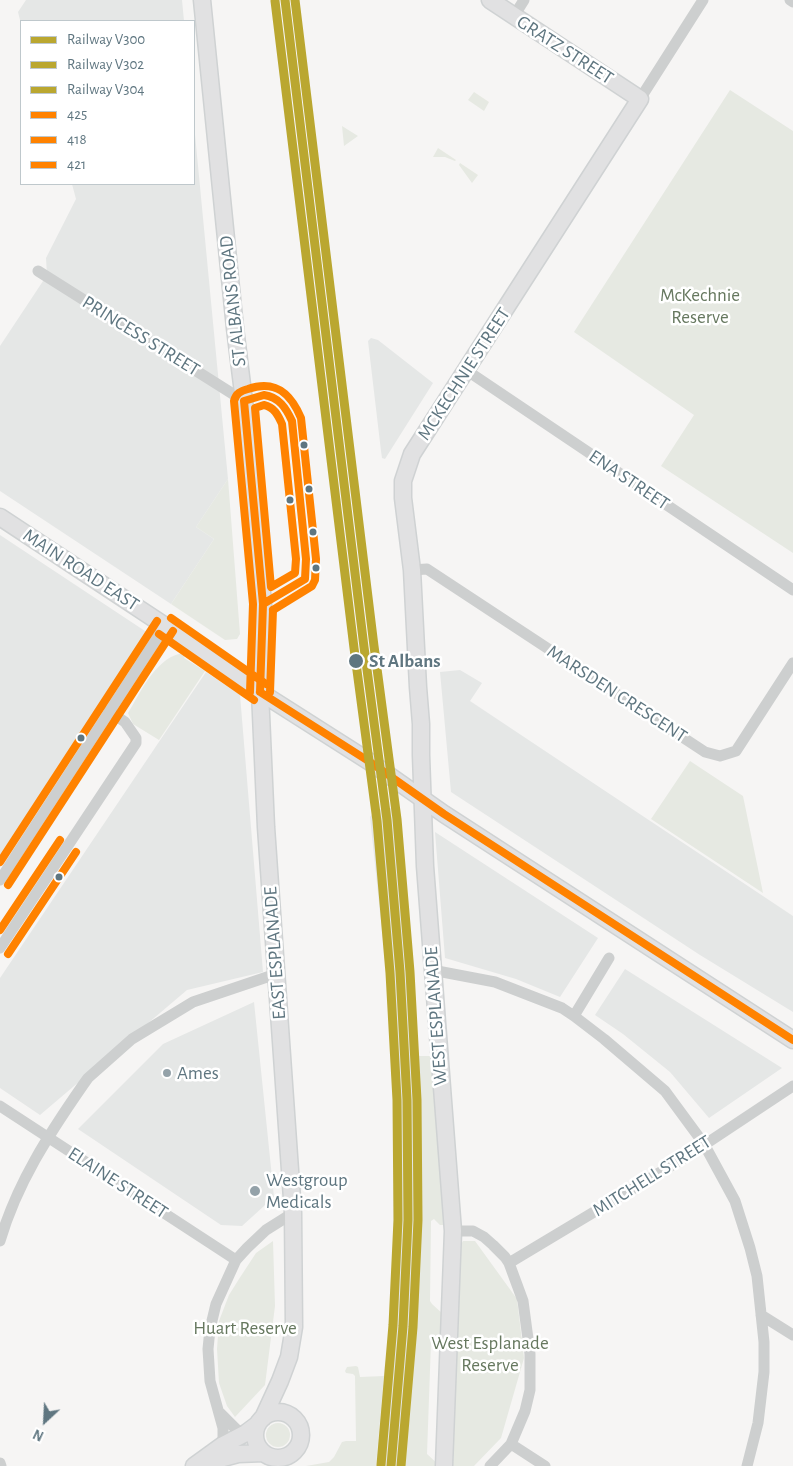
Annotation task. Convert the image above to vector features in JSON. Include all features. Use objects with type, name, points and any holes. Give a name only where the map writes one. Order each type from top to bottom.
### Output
[{"type":"street","name":"ST ALBANS ROAD","points":[[202,0],[263,604],[260,692]]},
{"type":"street","name":"GRATZ STREET","points":[[490,0],[640,99]]},
{"type":"street","points":[[514,16],[524,0]]},
{"type":"street","name":"MCKECHNIE STREET","points":[[423,800],[421,724],[412,570],[403,498],[403,481],[412,454],[703,0]]},
{"type":"street","name":"PRINCESS STREET","points":[[38,271],[244,401]]},
{"type":"street","name":"ENA STREET","points":[[466,370],[793,590]]},
{"type":"street","name":"MAIN ROAD EAST","points":[[0,518],[165,626],[260,692],[370,762],[423,800],[793,1040]]},
{"type":"street","name":"MARSDEN CRESCENT","points":[[412,570],[427,569],[705,752],[720,756],[736,751],[793,663]]},
{"type":"street","points":[[0,880],[165,626]]},
{"type":"street","name":"EAST ESPLANADE","points":[[260,692],[266,827],[293,1214],[294,1327],[289,1358],[260,1421]]},
{"type":"street","points":[[0,948],[136,743],[136,738],[125,722],[109,711]]},
{"type":"street","name":"WEST ESPLANADE","points":[[423,800],[432,970],[453,1231],[444,1466]]},
{"type":"street","points":[[574,1016],[610,958]]},
{"type":"street","points":[[432,970],[495,982],[562,1008],[611,1044],[665,1091],[704,1144],[729,1188],[742,1220],[757,1276],[764,1342],[764,1372],[755,1437],[747,1466]]},
{"type":"street","points":[[0,1240],[8,1214],[47,1137],[83,1085],[132,1039],[193,1002],[276,974]]},
{"type":"street","name":"MITCHELL STREET","points":[[509,1264],[704,1144],[793,1086]]},
{"type":"street","name":"ELAINE STREET","points":[[0,1106],[236,1260]]},
{"type":"street","points":[[223,1445],[223,1428],[210,1381],[208,1349],[210,1329],[216,1304],[236,1260],[266,1230],[293,1214]]},
{"type":"street","points":[[453,1231],[473,1231],[484,1237],[505,1257],[524,1300],[530,1354],[530,1390],[525,1411],[511,1444],[490,1466]]},
{"type":"street","points":[[761,1315],[793,1335]]},
{"type":"street","points":[[280,1381],[286,1402],[294,1419]]},
{"type":"street","points":[[219,1412],[242,1435]]},
{"type":"street","points":[[195,1466],[223,1445],[242,1435],[268,1414],[275,1412],[289,1415],[298,1424],[301,1437],[292,1466]]},
{"type":"street","points":[[260,1421],[255,1436],[260,1448],[269,1458]]},
{"type":"street","points":[[511,1444],[545,1466]]},
{"type":"street","points":[[195,1466],[238,1454],[269,1458],[285,1457],[297,1448]]},
{"type":"shaded area","points":[[26,0],[182,0],[184,20],[20,20],[18,12]]},
{"type":"shaded area","points":[[195,134],[228,479],[196,527],[214,539],[171,604],[0,491],[0,346],[47,275],[46,258],[76,199],[72,185],[195,185]]},
{"type":"shaded area","points":[[371,338],[378,340],[433,383],[385,459],[382,458],[368,341]]},
{"type":"shaded area","points":[[0,535],[148,633],[0,857]]},
{"type":"shaded area","points":[[460,670],[482,683],[470,701],[793,916],[793,1012],[700,955],[451,792],[440,672]]},
{"type":"shaded area","points":[[206,672],[240,695],[263,972],[187,990],[40,1115],[0,1088],[0,978]]},
{"type":"shaded area","points":[[391,808],[396,812],[398,823],[410,940],[421,1121],[420,1200],[415,1329],[401,1466],[376,1466],[385,1363],[388,1351],[393,1263],[394,1158],[387,979],[370,817],[375,810]]},
{"type":"shaded area","points":[[435,832],[598,938],[560,997],[516,979],[445,958]]},
{"type":"shaded area","points":[[625,969],[782,1068],[709,1118],[670,1072],[623,1034],[595,1015]]},
{"type":"shaded area","points":[[254,1002],[274,1197],[242,1226],[221,1225],[78,1129],[163,1044]]},
{"type":"green space","name":"McKechnie Reserve","points":[[730,90],[793,131],[793,553],[661,466],[694,415],[574,332]]},
{"type":"green space","points":[[474,92],[489,102],[484,111],[468,100]]},
{"type":"green space","points":[[342,126],[358,136],[344,146]]},
{"type":"green space","points":[[438,148],[456,160],[445,157],[433,157]]},
{"type":"green space","points":[[460,163],[478,175],[472,183],[459,165]]},
{"type":"green space","points":[[228,479],[240,634],[237,639],[225,640],[171,604],[214,539],[196,527]]},
{"type":"green space","points":[[186,653],[184,658],[205,671],[159,740],[133,724],[128,713],[144,685],[158,667],[176,655]]},
{"type":"green space","points":[[690,761],[743,796],[763,893],[651,819]]},
{"type":"green space","points":[[418,1056],[434,1056],[444,1197],[443,1225],[440,1225],[434,1219],[431,1221],[430,1301],[444,1315],[443,1348],[435,1340],[431,1342],[427,1454],[440,1466],[401,1466],[412,1364],[418,1261],[420,1107]]},
{"type":"green space","name":"Huart Reserve","points":[[273,1241],[275,1306],[265,1385],[235,1417],[227,1406],[219,1383],[217,1349],[219,1321],[229,1295],[256,1253]]},
{"type":"green space","name":"West Esplanade Reserve","points":[[463,1241],[475,1241],[517,1299],[524,1358],[501,1438],[474,1466],[453,1466],[458,1248]]},
{"type":"green space","points":[[347,1367],[358,1367],[360,1377],[384,1376],[376,1466],[306,1466],[329,1462],[342,1442],[356,1441],[355,1376],[345,1371]]},
{"type":"green space","points":[[278,1423],[287,1426],[290,1435],[287,1444],[278,1447],[269,1444],[266,1435],[269,1426]]},
{"type":"rail line","name":"V300","points":[[285,0],[387,820],[400,972],[407,1100],[408,1220],[403,1326],[391,1466]]},
{"type":"rail line","name":"V304","points":[[295,0],[397,819],[410,972],[417,1100],[418,1220],[413,1327],[401,1466]]},
{"type":"rail line","name":"V302","points":[[275,1],[377,821],[390,973],[397,1100],[398,1220],[393,1325],[381,1465]]},
{"type":"transit line","name":"421","points":[[250,692],[253,604],[234,401],[237,394],[258,386],[274,387],[281,391],[292,402],[301,418],[316,559],[315,580],[312,586],[273,610]]},
{"type":"transit line","name":"425","points":[[264,395],[278,401],[292,421],[306,559],[305,579],[263,604],[244,401],[264,395]]},
{"type":"transit line","name":"418","points":[[264,405],[273,410],[282,424],[296,559],[295,573],[271,587],[255,408],[264,405]]},
{"type":"transit line","name":"425","points":[[260,692],[263,604]]},
{"type":"transit line","name":"418","points":[[270,692],[273,610]]},
{"type":"transit line","name":"421","points":[[171,618],[266,684]]},
{"type":"transit line","name":"421","points":[[0,862],[157,621]]},
{"type":"transit line","name":"418","points":[[8,885],[173,631]]},
{"type":"transit line","name":"418","points":[[159,634],[254,700]]},
{"type":"transit line","name":"425","points":[[260,692],[370,762],[444,814],[793,1040]]},
{"type":"transit line","name":"421","points":[[0,930],[60,840]]},
{"type":"transit line","name":"418","points":[[8,954],[76,852]]},
{"type":"place","name":"St Albans","points":[[356,661]]},
{"type":"place","name":"Ames","points":[[167,1073]]},
{"type":"place","name":"Westgroup Medicals","points":[[255,1191]]}]
